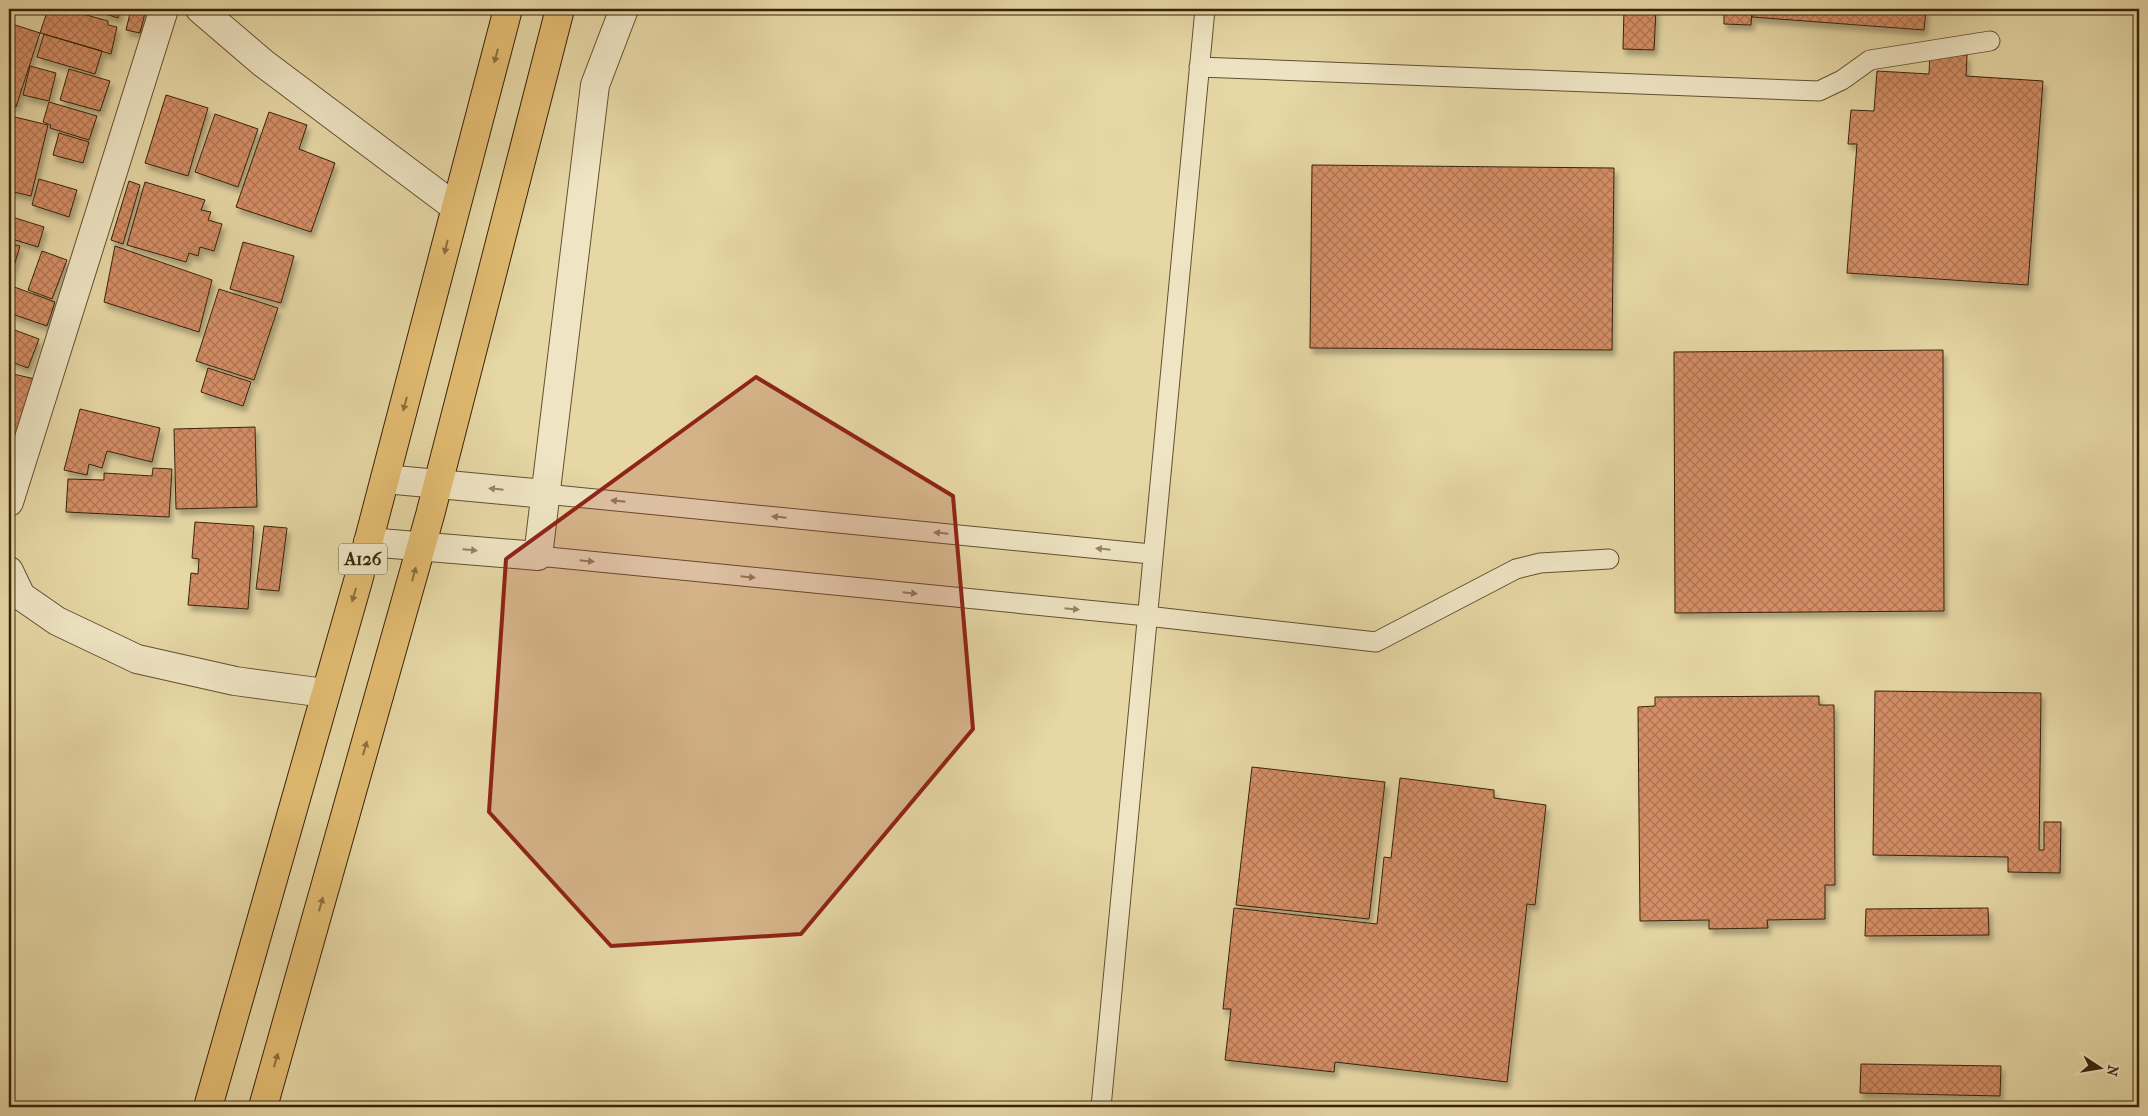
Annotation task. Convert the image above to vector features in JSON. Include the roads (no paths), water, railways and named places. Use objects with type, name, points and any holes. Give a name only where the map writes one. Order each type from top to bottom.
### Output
[{"type":"highway","name":"A126","points":[[208,1107],[386,479],[455,207],[508,9]]},
{"type":"highway","name":"A126","points":[[263,1107],[438,484],[560,9]]},
{"type":"street","points":[[9,502],[164,9]]},
{"type":"street","points":[[200,9],[263,63],[455,207]]},
{"type":"street","points":[[368,542],[538,556],[595,84],[624,9]]},
{"type":"street","points":[[386,479],[545,494]]},
{"type":"street","points":[[9,571],[21,596],[57,621],[137,659],[235,681],[325,692]]},
{"type":"lane","points":[[1101,1107],[1147,616],[1151,554],[1205,9]]},
{"type":"lane","points":[[1199,67],[1819,91],[1842,80],[1870,60],[1990,40]]},
{"type":"lane","points":[[545,494],[1151,554]]},
{"type":"lane","points":[[538,556],[1147,616],[1376,642],[1516,569],[1540,563],[1609,559]]}]
